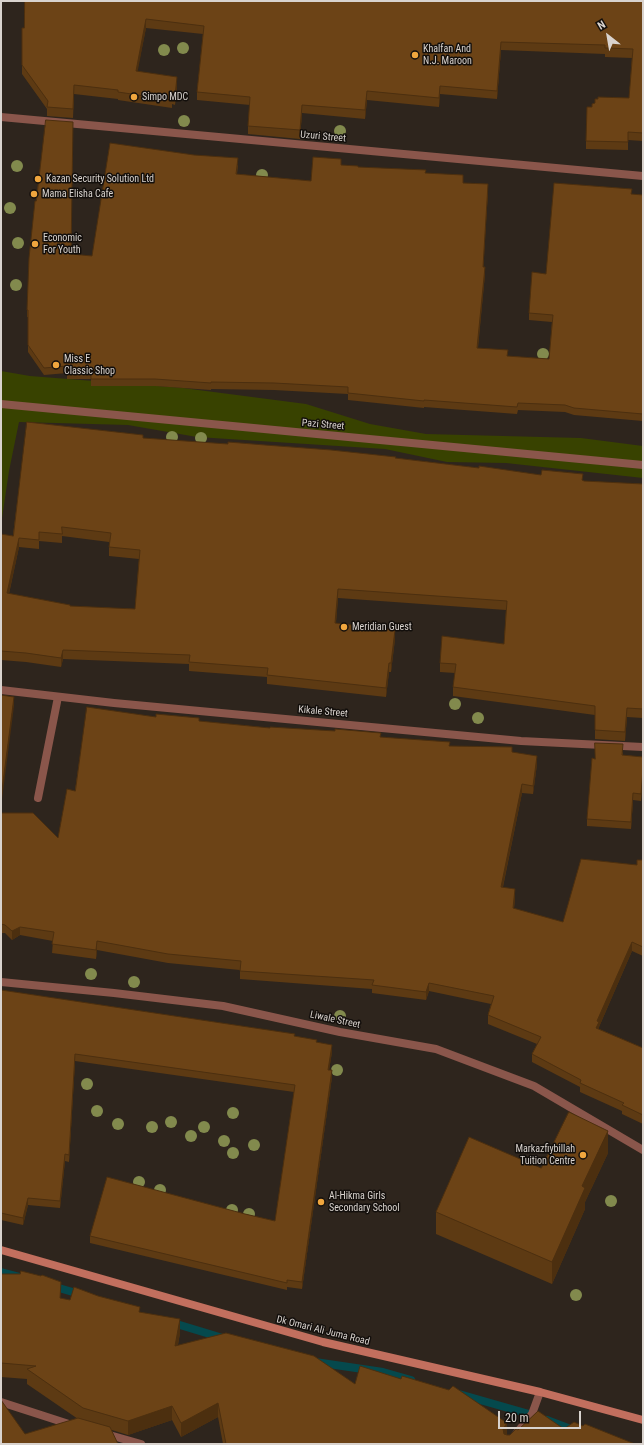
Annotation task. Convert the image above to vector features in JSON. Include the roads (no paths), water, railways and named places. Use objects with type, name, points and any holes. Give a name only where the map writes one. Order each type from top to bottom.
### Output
[{"type":"street","name":"Uzuri Street","points":[[1,117],[643,176]]},
{"type":"street","name":"Pazi Street","points":[[1,404],[643,466]]},
{"type":"street","name":"Kikale Street","points":[[1,690],[58,697],[521,741],[643,747]]},
{"type":"street","points":[[38,798],[58,697]]},
{"type":"street","name":"Liwale Street","points":[[1,982],[114,992],[223,1006],[340,1032],[436,1049],[534,1086],[643,1150]]},
{"type":"street","name":"Dk Omari Ali Juma Road","points":[[1,1250],[322,1342],[540,1392],[643,1420]]},
{"type":"street","points":[[508,1444],[532,1414],[540,1392]]},
{"type":"street","points":[[1,1402],[90,1430],[142,1444]]},
{"type":"waterway","points":[[1,1272],[20,1277]]},
{"type":"waterway","points":[[52,1286],[83,1295]]},
{"type":"waterway","points":[[170,1322],[226,1339]]},
{"type":"waterway","points":[[315,1362],[383,1372],[411,1380]]},
{"type":"waterway","points":[[459,1394],[536,1416]]},
{"type":"waterway","points":[[547,1420],[576,1431]]},
{"type":"place","name":"Khalfan And N.J. Maroon","points":[[415,55]]},
{"type":"place","name":"Simpo MDC","points":[[134,97]]},
{"type":"place","name":"Kazan Security Solution Ltd","points":[[38,179]]},
{"type":"place","name":"Mama Elisha Cafe","points":[[34,194]]},
{"type":"place","name":"Economic For Youth","points":[[35,244]]},
{"type":"place","name":"Miss E Classic Shop","points":[[56,365]]},
{"type":"place","name":"Meridian Guest","points":[[344,627]]},
{"type":"place","name":"Markazfiybillah Tuition Centre","points":[[583,1155]]},
{"type":"place","name":"Al-Hikma Girls Secondary School","points":[[321,1202]]}]
